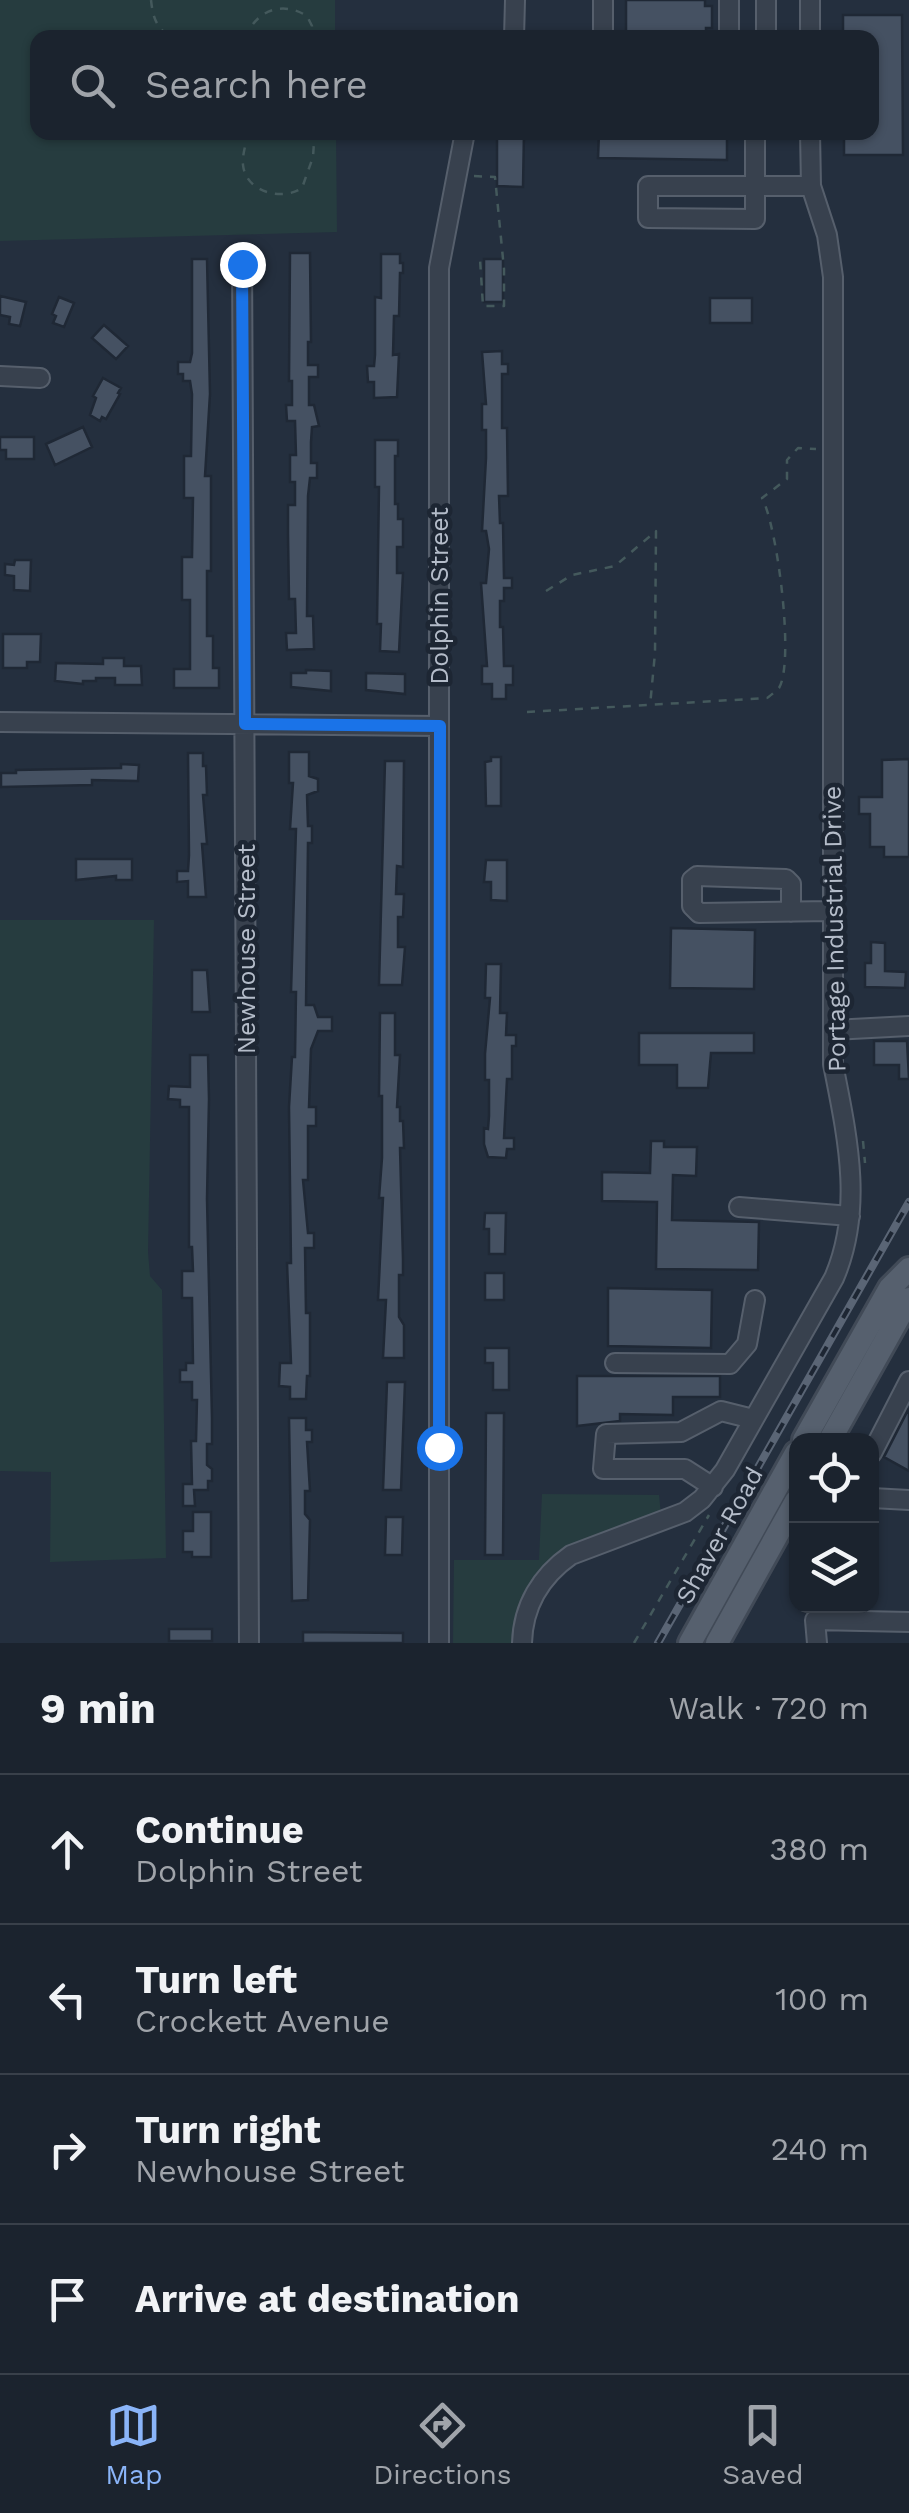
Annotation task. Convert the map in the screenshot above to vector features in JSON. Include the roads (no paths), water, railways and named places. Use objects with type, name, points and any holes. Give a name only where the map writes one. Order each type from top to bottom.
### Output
[{"type":"main road","points":[[808,1433],[890,1288],[909,1269]]},
{"type":"main road","points":[[834,1433],[909,1299]]},
{"type":"main road","name":"Shaver Road","points":[[690,1643],[789,1466]]},
{"type":"main road","name":"Shaver Road","points":[[716,1643],[789,1514]]},
{"type":"street","points":[[514,30],[515,0]]},
{"type":"street","points":[[603,0],[603,30]]},
{"type":"street","points":[[729,0],[729,30]]},
{"type":"street","points":[[766,0],[766,30]]},
{"type":"street","points":[[810,0],[810,30]]},
{"type":"street","name":"Dolphin Street","points":[[439,1643],[440,268],[463,140]]},
{"type":"street","points":[[755,140],[754,185],[755,219],[648,218],[648,186],[754,185],[810,186]]},
{"type":"street","name":"Portage Industrial Drive","points":[[522,1643],[526,1611],[557,1565],[571,1555],[685,1512],[712,1486],[846,1251],[850,1216],[848,1139],[832,1064],[833,276],[827,235],[810,186],[810,140]]},
{"type":"street","name":"Newhouse Street","points":[[242,255],[250,1643]]},
{"type":"street","points":[[0,376],[40,378]]},
{"type":"street","points":[[0,722],[440,726]]},
{"type":"street","points":[[792,912],[790,884],[786,879],[697,876],[692,880],[692,906],[699,913],[792,912],[831,911]]},
{"type":"street","points":[[832,1030],[909,1026]]},
{"type":"street","points":[[739,1207],[850,1216]]},
{"type":"street","points":[[615,1363],[730,1364],[747,1344],[755,1300]]},
{"type":"street","points":[[879,1441],[908,1386]]},
{"type":"street","points":[[712,1486],[685,1469],[603,1469],[606,1434],[682,1432],[721,1411],[753,1419]]},
{"type":"street","points":[[879,1498],[909,1500]]},
{"type":"street","points":[[817,1643],[814,1620],[909,1622]]},
{"type":"railway","points":[[658,1643],[909,1202]]}]
